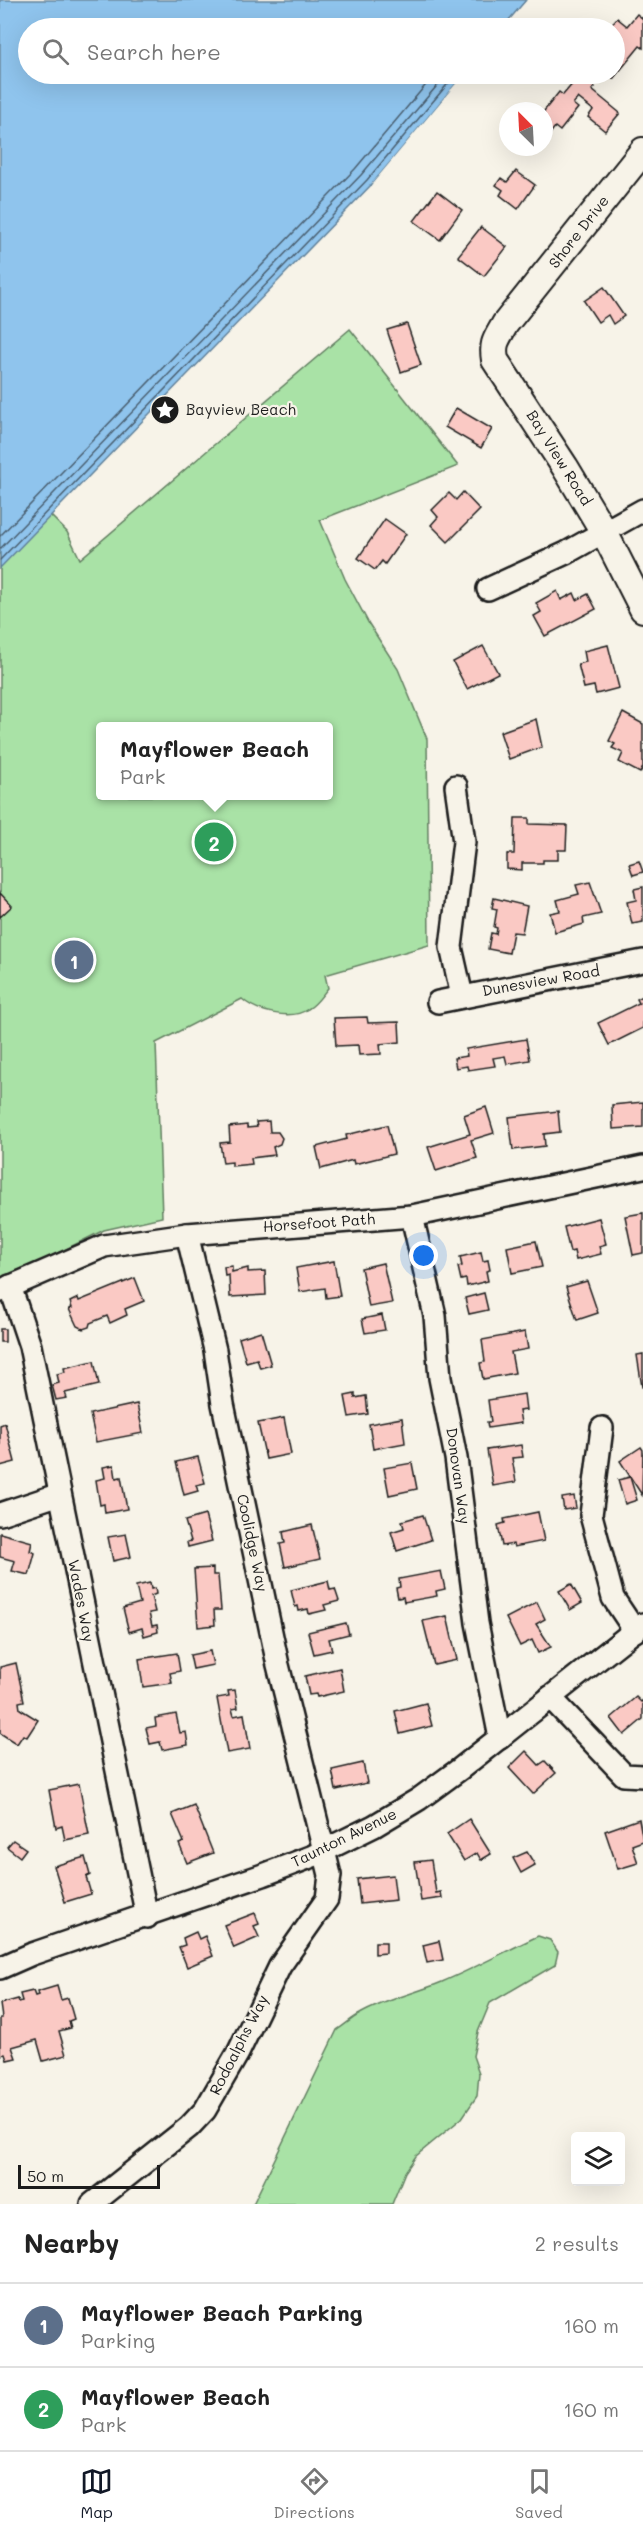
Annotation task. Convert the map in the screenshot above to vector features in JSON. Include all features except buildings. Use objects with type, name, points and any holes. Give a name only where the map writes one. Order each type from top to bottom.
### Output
[{"type":"street","name":"Shore Drive","points":[[516,313],[643,151]]},
{"type":"street","name":"Bay View Road","points":[[516,313],[494,343],[495,360],[560,459],[604,532],[643,609]]},
{"type":"street","points":[[488,589],[604,532],[643,510]]},
{"type":"street","points":[[456,786],[464,842],[451,946],[462,996]]},
{"type":"street","name":"Dunesview Road","points":[[438,1002],[643,961]]},
{"type":"street","name":"Horsefoot Path","points":[[5,1289],[104,1246],[187,1234],[412,1216],[643,1167]]},
{"type":"street","name":"Donovan Way","points":[[412,1216],[435,1317],[440,1378],[456,1458],[477,1623],[500,1738]]},
{"type":"street","name":"Coolidge Way","points":[[187,1234],[215,1350],[223,1404],[278,1665],[324,1851]]},
{"type":"street","name":"Wades Way","points":[[5,1289],[30,1346],[147,1917]]},
{"type":"street","points":[[602,1428],[591,1515],[612,1598],[639,1628]]},
{"type":"street","points":[[0,1514],[60,1494]]},
{"type":"street","name":"Taunton Avenue","points":[[0,1968],[32,1954],[147,1917],[263,1875],[324,1851],[374,1826],[419,1799],[639,1628]]},
{"type":"street","points":[[550,1697],[624,1776],[643,1776]]},
{"type":"street","name":"Rodoalphs Way","points":[[92,2204],[189,2127],[211,2100],[238,2053],[280,1966],[327,1899],[330,1875],[324,1851]]},
{"type":"green space","points":[[350,329],[458,466],[320,520],[345,579],[369,624],[398,669],[427,739],[429,945],[325,975],[328,988],[314,1005],[301,1013],[284,1015],[265,1011],[242,999],[156,1043],[162,1217],[104,1230],[0,1282],[0,479],[7,472],[67,532],[80,559]]},
{"type":"green space","points":[[538,1936],[550,1940],[558,1952],[555,1965],[490,2003],[478,2032],[473,2056],[479,2073],[477,2096],[462,2118],[416,2156],[405,2172],[392,2204],[253,2204],[337,2030],[369,2009],[442,1982]]},
{"type":"water","points":[[0,0],[526,0],[511,18],[18,18],[18,84],[456,84],[372,184],[0,568]]},
{"type":"pier","points":[[456,84],[459,84],[373,187],[372,184]]},
{"type":"place","name":"Bayview Beach","points":[[165,410]]},
{"type":"place","name":"Mayflower Beach","points":[[214,842]]},
{"type":"place","name":"Mayflower Beach Parking","points":[[74,960]]}]
